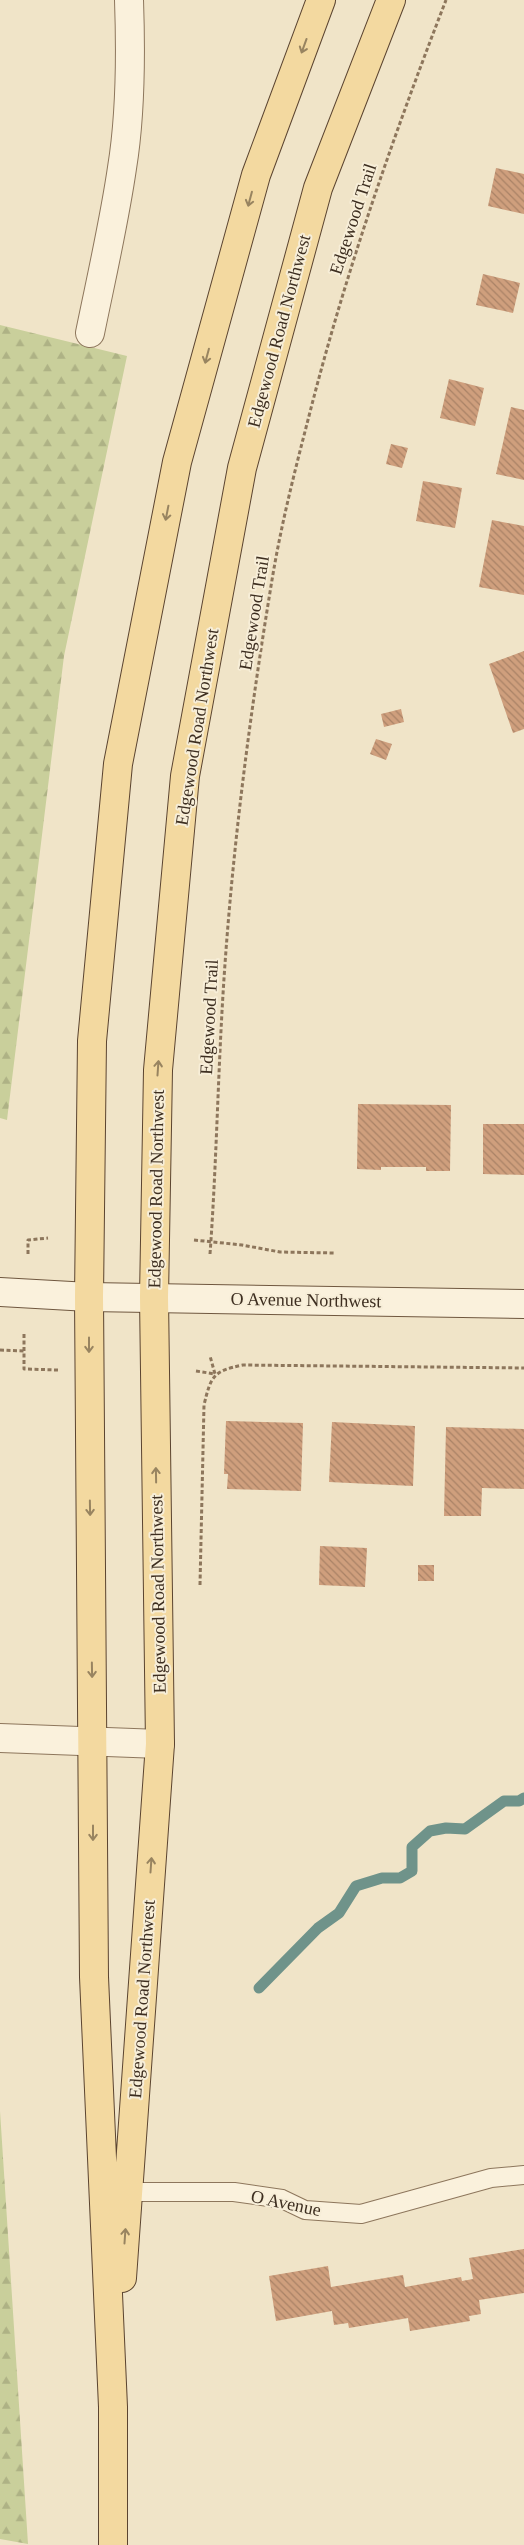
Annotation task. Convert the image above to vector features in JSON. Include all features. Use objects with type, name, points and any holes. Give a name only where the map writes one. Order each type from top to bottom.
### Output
[{"type":"main road","name":"Edgewood Road Northwest","points":[[116,2192],[94,1977],[88,1297],[92,1041],[118,764],[177,462],[256,175],[321,0]]},
{"type":"main road","name":"Edgewood Road Northwest","points":[[113,2545],[116,2192],[160,1744],[154,1297],[158,1070],[187,767],[242,468],[318,188],[391,0]]},
{"type":"street","points":[[90,334],[125,144],[130,57],[129,0]]},
{"type":"street","name":"O Avenue Northwest","points":[[0,1292],[88,1297],[524,1304]]},
{"type":"street","points":[[0,1738],[160,1744]]},
{"type":"lane","name":"O Avenue","points":[[116,2192],[234,2192],[282,2199],[305,2210],[360,2214],[491,2178],[524,2174]]},
{"type":"path","name":"Edgewood Trail","points":[[210,1254],[225,962],[245,767],[272,578],[295,470],[327,345],[364,224],[446,0]]},
{"type":"path","points":[[28,1254],[28,1240],[48,1238]]},
{"type":"path","points":[[194,1240],[242,1245],[280,1252],[334,1253]]},
{"type":"path","points":[[24,1334],[24,1369],[62,1371]]},
{"type":"path","points":[[0,1350],[24,1352]]},
{"type":"path","points":[[200,1585],[204,1405],[208,1387],[214,1374],[210,1356]]},
{"type":"path","points":[[196,1371],[214,1374],[225,1369],[243,1365],[524,1368]]},
{"type":"green space","points":[[0,325],[127,356],[64,656],[7,1120],[0,1118]]},
{"type":"green space","points":[[0,2111],[28,2544],[0,2539]]},
{"type":"building","points":[[496,168],[524,174],[524,214],[488,206]]},
{"type":"building","points":[[483,274],[520,283],[513,313],[476,305]]},
{"type":"building","points":[[449,379],[484,388],[475,426],[440,418]]},
{"type":"building","points":[[511,407],[524,410],[524,480],[496,474]]},
{"type":"building","points":[[391,444],[408,448],[402,468],[386,464]]},
{"type":"building","points":[[423,481],[462,488],[455,528],[416,521]]},
{"type":"building","points":[[492,520],[524,526],[524,595],[479,587]]},
{"type":"building","points":[[524,651],[524,729],[513,733],[489,664]]},
{"type":"building","points":[[401,709],[404,722],[384,727],[381,714]]},
{"type":"building","points":[[376,739],[392,744],[386,760],[370,754]]},
{"type":"building","points":[[358,1104],[451,1105],[450,1171],[426,1171],[426,1167],[381,1167],[381,1170],[357,1169]]},
{"type":"building","points":[[483,1124],[524,1124],[524,1175],[483,1174]]},
{"type":"building","points":[[226,1421],[303,1423],[301,1491],[227,1489],[228,1474],[224,1474]]},
{"type":"building","points":[[332,1422],[415,1426],[413,1486],[329,1482]]},
{"type":"building","points":[[446,1427],[524,1429],[524,1489],[482,1488],[481,1516],[444,1516]]},
{"type":"building","points":[[320,1546],[367,1548],[365,1587],[319,1585]]},
{"type":"building","points":[[418,1565],[434,1565],[434,1581],[418,1581]]},
{"type":"building","points":[[524,2249],[524,2293],[479,2300],[481,2314],[469,2316],[470,2321],[410,2331],[408,2318],[349,2328],[348,2323],[334,2325],[332,2311],[276,2321],[269,2276],[328,2266],[331,2287],[403,2275],[405,2287],[461,2277],[462,2281],[473,2279],[469,2258]]},
{"type":"waterway","points":[[259,1988],[318,1928],[339,1913],[356,1886],[382,1878],[400,1878],[412,1871],[412,1847],[430,1831],[446,1828],[465,1829],[504,1801],[519,1801],[524,1798]]}]
